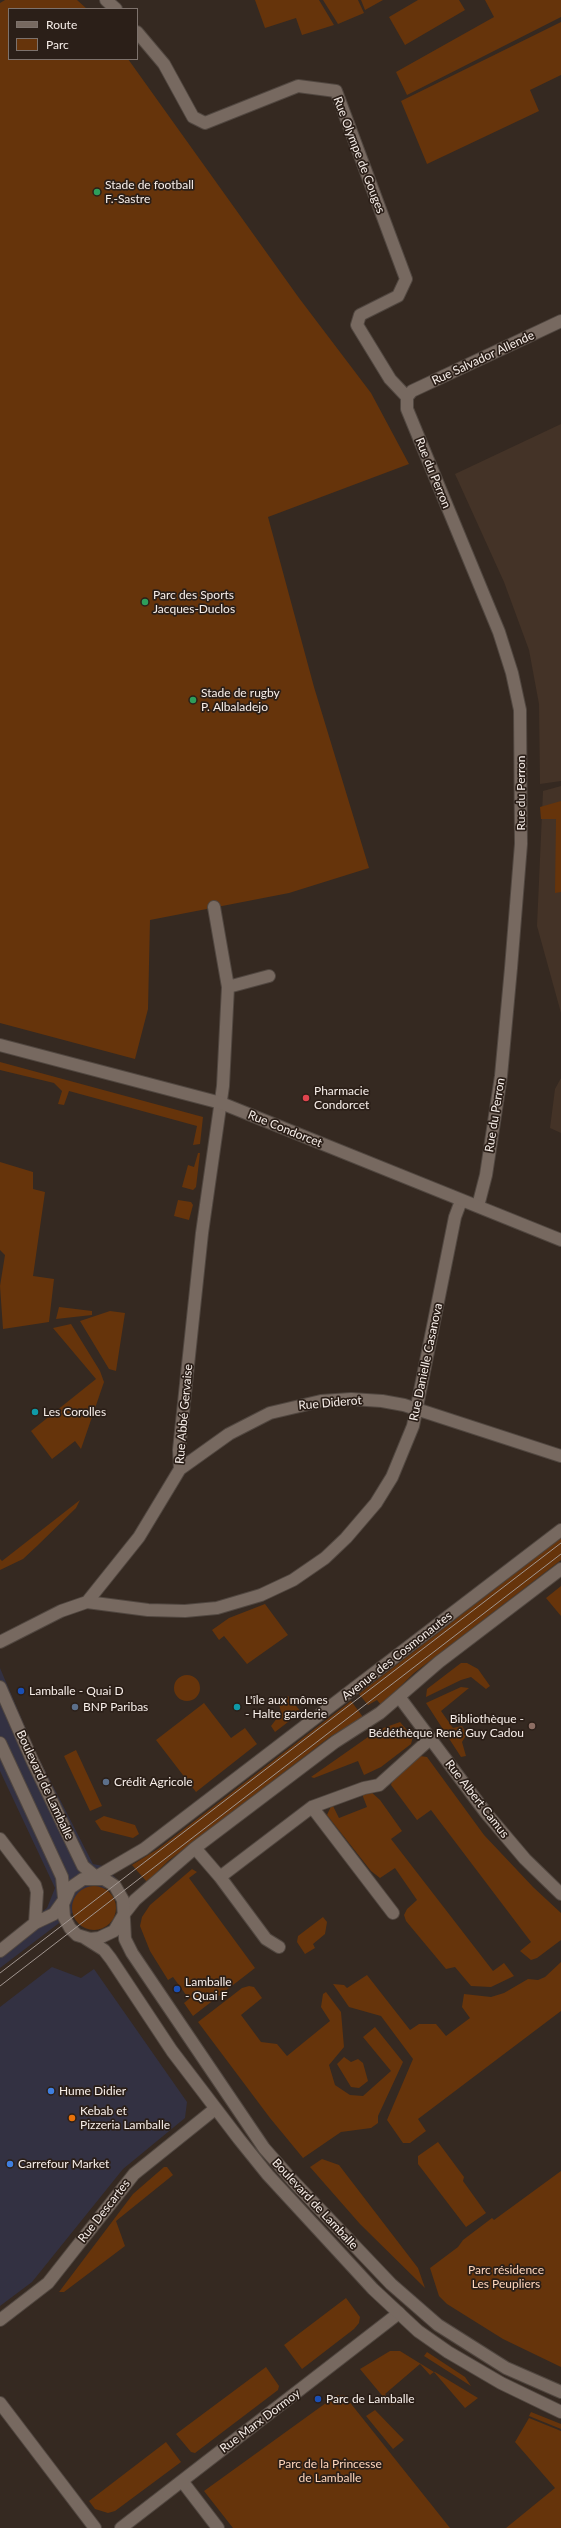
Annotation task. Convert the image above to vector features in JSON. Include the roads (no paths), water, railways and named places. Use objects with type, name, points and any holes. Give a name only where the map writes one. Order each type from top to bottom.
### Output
[{"type":"street","points":[[106,0],[115,8]]},
{"type":"street","name":"Rue Olympe de Gouges","points":[[138,33],[164,64],[193,117],[205,123],[298,86],[336,91],[406,279],[398,296],[360,315],[357,325],[390,379],[407,397]]},
{"type":"street","name":"Rue Salvador Allende","points":[[407,397],[412,391],[561,321]]},
{"type":"street","name":"Rue du Perron","points":[[407,397],[407,410],[499,632],[512,673],[520,710],[521,844],[511,968],[501,1076],[486,1175],[478,1206]]},
{"type":"street","name":"Rue Abbé Gervaise","points":[[87,1602],[139,1537],[180,1469],[179,1450],[202,1233],[220,1103],[228,987],[214,907]]},
{"type":"street","points":[[228,987],[269,976]]},
{"type":"street","name":"Rue Condorcet","points":[[0,1044],[220,1103],[561,1240]]},
{"type":"street","name":"Rue Danielle Casanova","points":[[87,1602],[148,1610],[185,1611],[217,1608],[261,1595],[292,1580],[325,1558],[346,1538],[376,1503],[392,1477],[418,1410],[455,1217],[461,1201]]},
{"type":"street","name":"Rue Diderot","points":[[180,1469],[252,1420],[290,1407],[351,1399],[382,1401],[418,1410],[561,1456]]},
{"type":"street","name":"Avenue des Cosmonautes","points":[[96,1878],[144,1849],[561,1530]]},
{"type":"street","points":[[64,1900],[62,1912],[66,1923],[72,1931],[84,1937],[98,1938],[108,1935],[118,1927],[124,1914],[135,1900],[195,1848],[335,1742],[373,1718],[400,1698],[439,1662],[561,1569]]},
{"type":"street","points":[[0,1642],[61,1611],[87,1602]]},
{"type":"street","name":"Boulevard de Lamballe","points":[[0,1688],[33,1762],[83,1866],[96,1878]]},
{"type":"street","name":"Rue Albert Camus","points":[[400,1698],[486,1813],[525,1859],[561,1894]]},
{"type":"street","points":[[220,1877],[312,1807],[364,1788],[379,1785],[430,1739]]},
{"type":"street","name":"Boulevard de Lamballe","points":[[0,1743],[62,1877],[64,1900]]},
{"type":"street","points":[[312,1807],[393,1913]]},
{"type":"street","points":[[0,1839],[36,1885],[35,1923]]},
{"type":"street","points":[[195,1848],[220,1877],[266,1939],[279,1947]]},
{"type":"street","points":[[0,1951],[35,1923],[54,1914],[70,1888],[77,1882],[96,1878],[104,1879],[115,1886],[123,1900],[124,1914]]},
{"type":"street","name":"Boulevard de Lamballe","points":[[124,1914],[124,1939],[132,1953],[264,2148],[298,2187],[410,2303],[438,2325],[506,2368],[561,2392]]},
{"type":"street","name":"Boulevard de Lamballe","points":[[84,1937],[104,1950],[111,1959],[167,2045],[215,2109],[268,2175],[367,2283],[418,2331],[448,2352],[501,2383],[561,2412]]},
{"type":"street","points":[[215,2109],[230,2097]]},
{"type":"street","name":"Rue Descartes","points":[[0,2320],[48,2283],[134,2174],[215,2109]]},
{"type":"street","points":[[399,2313],[410,2303]]},
{"type":"street","name":"Rue Marx Dormoy","points":[[121,2528],[399,2313]]},
{"type":"street","points":[[0,2403],[94,2528]]},
{"type":"street","points":[[182,2481],[218,2528]]},
{"type":"tram line","points":[[0,1973],[561,1543]]},
{"type":"tram line","points":[[0,1986],[561,1554]]},
{"type":"place","name":"Stade de football F.-Sastre","points":[[97,192]]},
{"type":"place","name":"Parc des Sports Jacques-Duclos","points":[[145,602]]},
{"type":"place","name":"Stade de rugby P. Albaladejo","points":[[193,700]]},
{"type":"place","name":"Pharmacie Condorcet","points":[[306,1098]]},
{"type":"place","name":"Les Corolles","points":[[35,1412]]},
{"type":"place","name":"Lamballe - Quai D","points":[[21,1691]]},
{"type":"place","name":"BNP Paribas","points":[[75,1707]]},
{"type":"place","name":"L'île aux mômes - Halte garderie","points":[[237,1707]]},
{"type":"place","name":"Bibliothèque - Bédéthèque René Guy Cadou","points":[[532,1726]]},
{"type":"place","name":"Crédit Agricole","points":[[106,1782]]},
{"type":"place","name":"Lamballe - Quai F","points":[[177,1989]]},
{"type":"place","name":"Hume Didier","points":[[51,2091]]},
{"type":"place","name":"Kebab et Pizzeria Lamballe","points":[[72,2118]]},
{"type":"place","name":"Carrefour Market","points":[[10,2164]]},
{"type":"place","name":"Parc de Lamballe","points":[[318,2399]]},
{"type":"park label","name":"Parc résidence Les Peupliers","points":[[506,2277]]},
{"type":"park label","name":"Parc de la Princesse de Lamballe","points":[[330,2471]]}]
